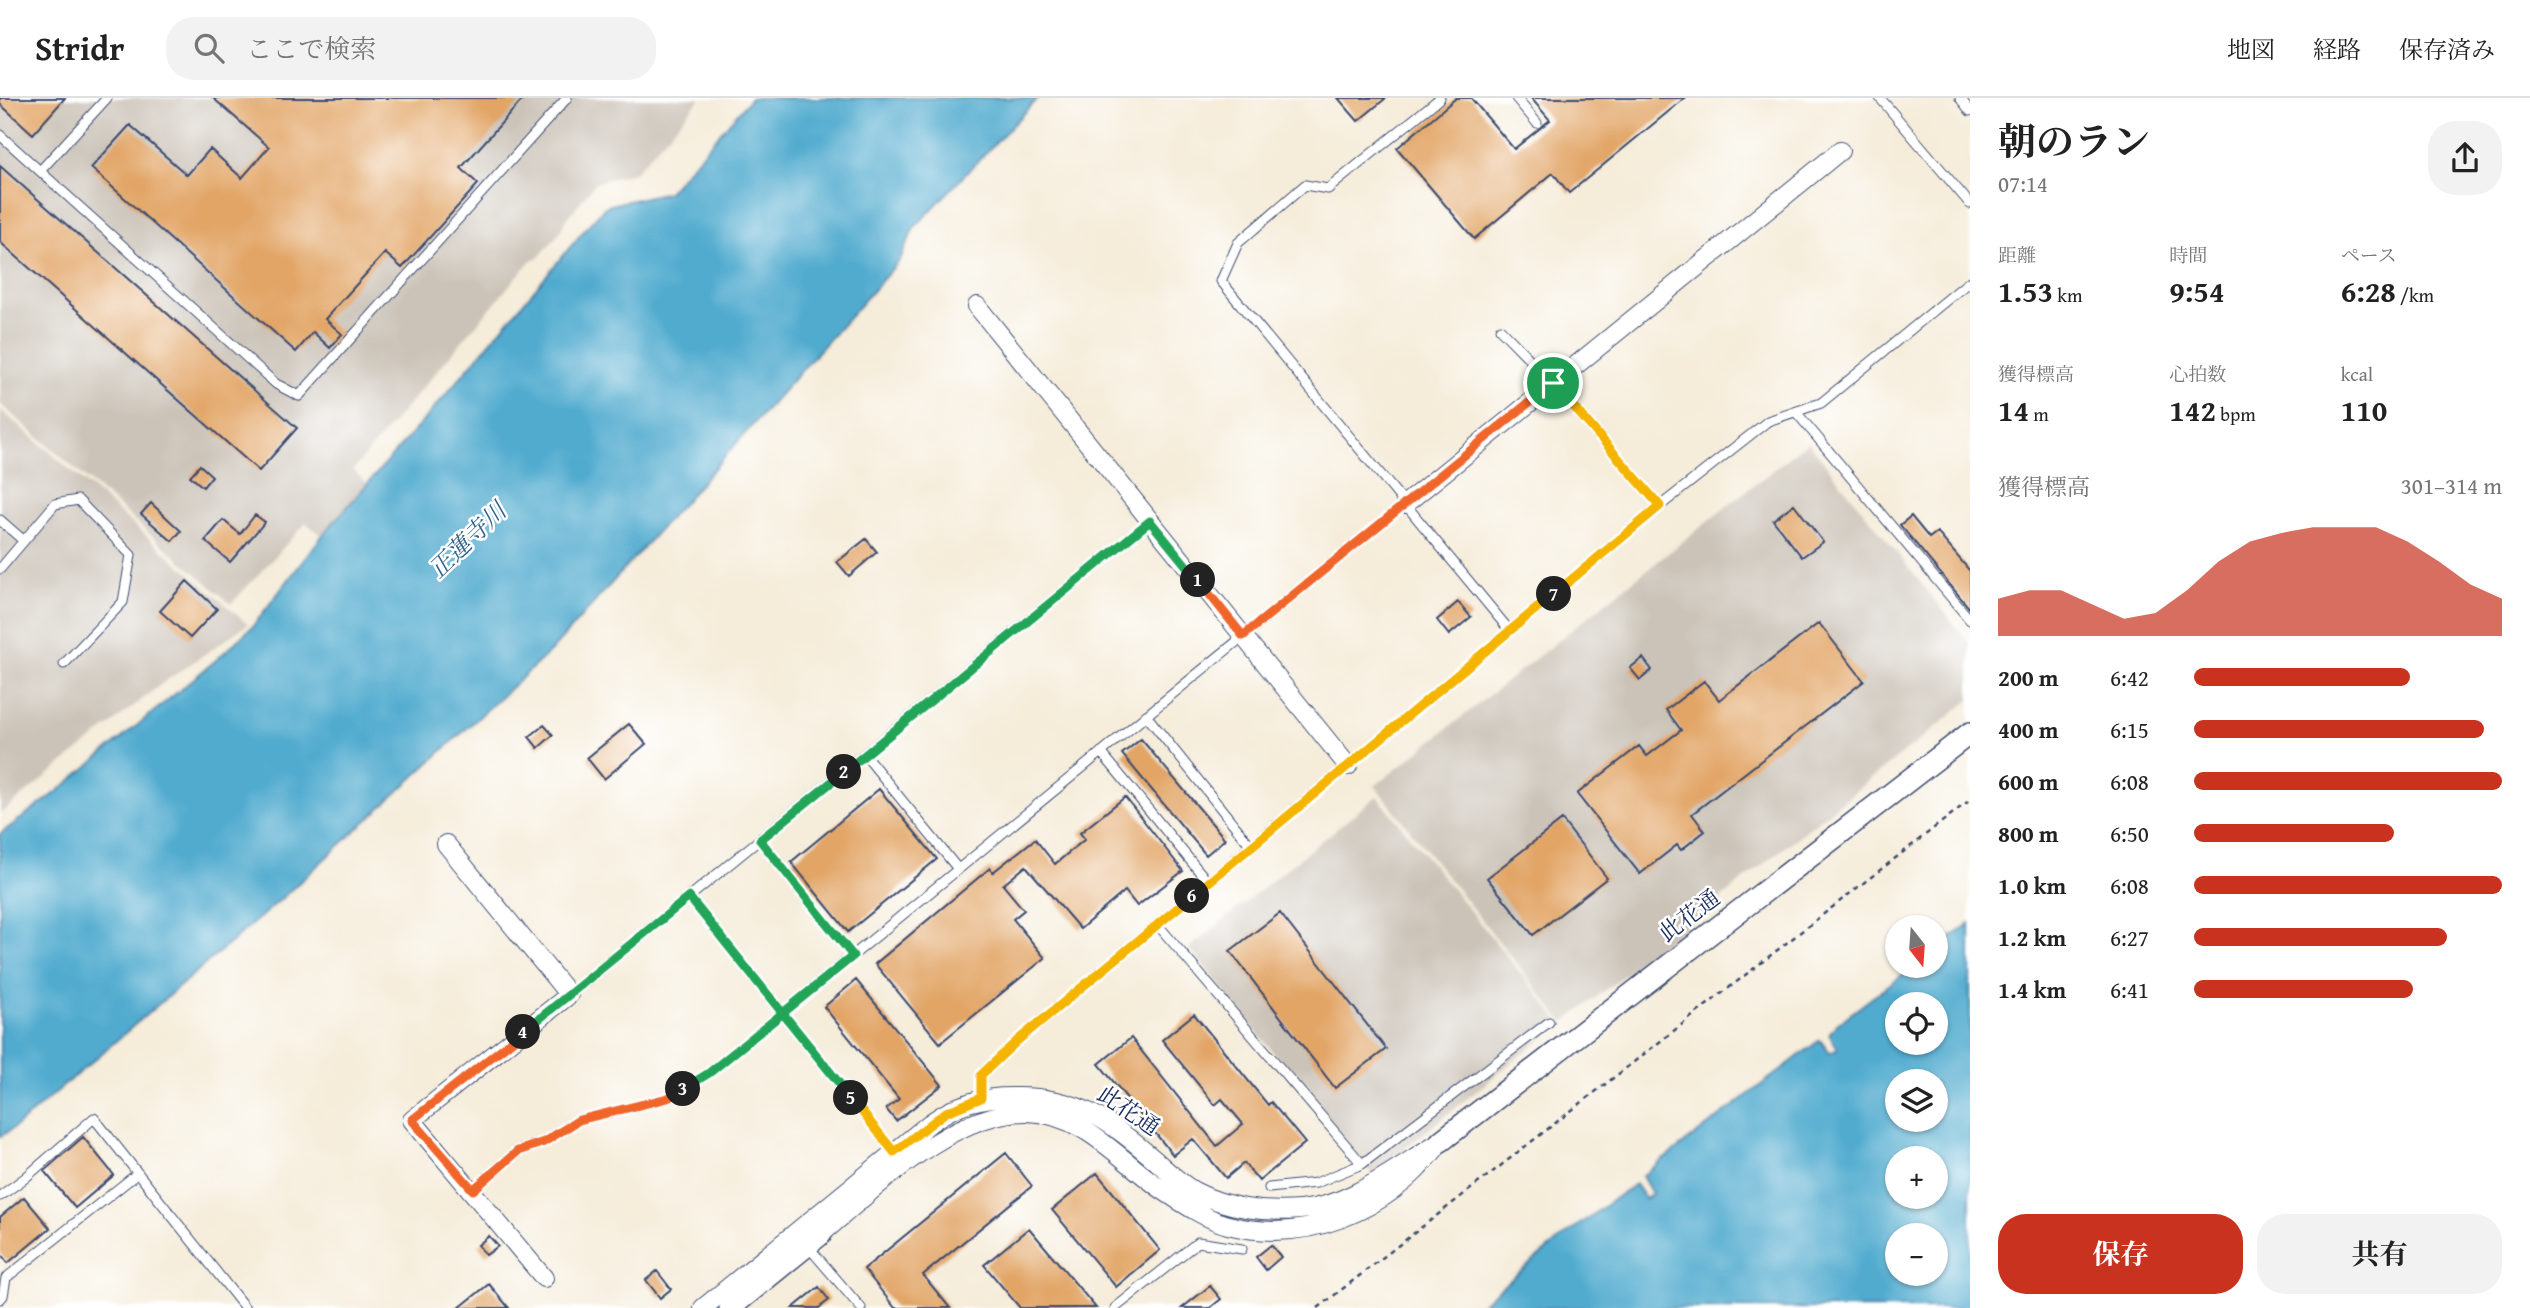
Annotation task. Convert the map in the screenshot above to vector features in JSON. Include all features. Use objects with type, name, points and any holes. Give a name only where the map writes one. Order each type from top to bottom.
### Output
[{"type":"street","points":[[1405,504],[1840,151]]},
{"type":"street","points":[[977,306],[1348,766]]},
{"type":"street","name":"此花通","points":[[730,1308],[900,1158],[946,1112],[981,1098],[1033,1096],[1061,1100],[1091,1112],[1122,1133],[1178,1181],[1199,1193],[1244,1208],[1272,1211],[1323,1206],[1376,1181],[1441,1141],[1970,733]]},
{"type":"street","points":[[446,844],[569,995],[412,1120],[544,1278]]},
{"type":"street","name":"此花通","points":[[703,1308],[808,1237],[900,1158],[961,1127],[979,1121],[1027,1112],[1074,1124],[1105,1142],[1166,1193],[1200,1212],[1225,1224],[1283,1232],[1342,1220],[1357,1212],[1418,1172],[1441,1141]]},
{"type":"lane","points":[[40,172],[107,98]]},
{"type":"lane","points":[[0,135],[276,384],[299,396],[567,98]]},
{"type":"lane","points":[[1440,98],[1328,188],[1305,185],[1238,243],[1221,281],[1510,631]]},
{"type":"lane","points":[[1516,98],[1537,123]]},
{"type":"lane","points":[[1880,98],[1970,204]]},
{"type":"lane","points":[[1960,98],[1970,111]]},
{"type":"lane","points":[[981,1098],[981,1075],[1017,1041],[1660,506],[1768,421],[1821,403],[1970,281]]},
{"type":"lane","points":[[1500,329],[1553,383],[1660,506]]},
{"type":"lane","points":[[1796,412],[1970,620]]},
{"type":"lane","points":[[0,569],[55,504],[78,500],[131,555],[123,602],[64,664]]},
{"type":"lane","points":[[473,1190],[518,1151],[544,1142],[579,1120],[668,1098],[709,1073],[1405,504]]},
{"type":"lane","points":[[0,520],[24,541]]},
{"type":"lane","points":[[569,995],[1150,521]]},
{"type":"lane","points":[[1146,715],[1251,846]]},
{"type":"lane","points":[[1101,752],[1208,882]]},
{"type":"lane","points":[[865,755],[958,869]]},
{"type":"lane","points":[[760,840],[853,956]]},
{"type":"lane","points":[[689,897],[900,1158]]},
{"type":"lane","points":[[1157,924],[1362,1164]]},
{"type":"lane","points":[[1269,1188],[1316,1184],[1362,1164],[1549,1022]]},
{"type":"lane","points":[[0,1196],[25,1178],[94,1118],[245,1308]]},
{"type":"lane","points":[[0,1299],[3,1296],[3,1274],[138,1173]]},
{"type":"lane","points":[[808,1237],[861,1308]]},
{"type":"lane","points":[[1115,1308],[1198,1242],[1242,1249]]},
{"type":"path","points":[[1318,1308],[1970,800]]},
{"type":"shaded area","points":[[0,98],[701,98],[635,172],[595,183],[540,256],[530,261],[353,470],[367,483],[321,535],[306,523],[231,604],[0,404]]},
{"type":"shaded area","points":[[0,409],[248,624],[160,685],[0,814]]},
{"type":"shaded area","points":[[1808,442],[1970,644],[1970,700],[1564,1023],[1375,786]]},
{"type":"shaded area","points":[[1377,796],[1561,1023],[1372,1175],[1189,948]]},
{"type":"water","name":"正蓮寺川","points":[[751,98],[1038,98],[914,228],[900,260],[551,651],[280,900],[18,1125],[0,1137],[0,834],[57,792],[252,627],[326,531],[605,207],[668,192]]},
{"type":"water","points":[[1970,923],[1970,1308],[1476,1308],[1569,1232],[1635,1184],[1645,1199],[1652,1194],[1642,1176],[1820,1040],[1830,1053],[1838,1049],[1829,1034],[1836,1025],[1898,978],[1948,978],[1948,940]]},
{"type":"building","points":[[0,98],[65,98],[33,134],[0,104]]},
{"type":"building","points":[[213,98],[524,98],[461,168],[478,184],[402,268],[385,253],[325,319],[342,334],[330,348],[313,332],[296,352],[91,168],[130,125],[187,175],[210,149],[242,178],[269,147]]},
{"type":"building","points":[[1338,98],[1386,98],[1358,121]]},
{"type":"building","points":[[1456,98],[1471,98],[1514,149],[1550,120],[1531,98],[1685,98],[1569,193],[1553,173],[1474,239],[1397,148]]},
{"type":"building","points":[[0,166],[297,428],[259,471],[0,242]]},
{"type":"building","points":[[200,465],[212,476],[203,487],[190,476]]},
{"type":"building","points":[[151,503],[181,531],[172,541],[141,514]]},
{"type":"building","points":[[1794,504],[1823,542],[1802,557],[1773,520]]},
{"type":"building","points":[[255,515],[265,522],[230,562],[205,541],[223,520],[240,534]]},
{"type":"building","points":[[1911,516],[1929,538],[1937,532],[1970,571],[1970,609],[1900,525]]},
{"type":"building","points":[[866,539],[877,552],[849,576],[837,562]]},
{"type":"building","points":[[187,581],[217,609],[190,638],[160,611]]},
{"type":"building","points":[[1458,602],[1471,617],[1449,635],[1437,620]]},
{"type":"building","points":[[1819,623],[1864,681],[1692,814],[1705,831],[1681,850],[1677,845],[1640,874],[1577,794],[1639,746],[1647,756],[1681,730],[1666,710],[1704,681],[1719,700]]},
{"type":"building","points":[[1643,658],[1652,670],[1640,680],[1630,668]]},
{"type":"building","points":[[629,724],[646,744],[604,779],[587,758]]},
{"type":"building","points":[[544,725],[553,735],[538,748],[529,737]]},
{"type":"building","points":[[1141,739],[1225,839],[1206,855],[1122,754]]},
{"type":"building","points":[[879,789],[937,859],[848,932],[791,862]]},
{"type":"building","points":[[1125,797],[1183,871],[1137,906],[1125,891],[1080,929],[1026,866],[1003,885],[1024,910],[1013,919],[1045,958],[940,1043],[875,964],[990,868],[993,872],[1035,839],[1055,864],[1085,839],[1080,833]]},
{"type":"building","points":[[1562,820],[1607,878],[1533,935],[1487,878]]},
{"type":"building","points":[[1280,913],[1386,1049],[1335,1088],[1230,951]]},
{"type":"building","points":[[856,980],[942,1085],[896,1121],[886,1109],[899,1099],[824,1007]]},
{"type":"building","points":[[1194,1014],[1268,1105],[1271,1102],[1305,1143],[1259,1181],[1244,1163],[1226,1178],[1193,1139],[1173,1155],[1099,1064],[1131,1038],[1217,1146],[1243,1124],[1222,1099],[1215,1105],[1162,1040]]},
{"type":"building","points":[[83,1137],[114,1175],[75,1208],[44,1171]]},
{"type":"building","points":[[1006,1153],[1032,1186],[923,1275],[950,1308],[895,1308],[864,1269]]},
{"type":"building","points":[[1097,1173],[1160,1250],[1116,1287],[1052,1210]]},
{"type":"building","points":[[24,1197],[50,1228],[8,1263],[0,1253],[0,1217]]},
{"type":"building","points":[[1029,1228],[1096,1308],[1020,1308],[984,1265]]},
{"type":"building","points":[[489,1236],[498,1246],[486,1255],[478,1245]]},
{"type":"building","points":[[1271,1245],[1281,1257],[1266,1270],[1256,1257]]},
{"type":"building","points":[[657,1271],[671,1289],[660,1298],[646,1280]]},
{"type":"building","points":[[489,1284],[509,1308],[459,1308]]},
{"type":"building","points":[[1210,1286],[1221,1299],[1210,1308],[1182,1308]]},
{"type":"building","points":[[819,1287],[829,1300],[819,1308],[793,1308]]},
{"type":"route","points":[[1553,383],[1243,636],[1150,521],[760,840],[853,956],[783,1013],[709,1073],[668,1098],[579,1120],[544,1142],[518,1151],[473,1190],[412,1120],[689,897],[783,1013],[894,1152],[946,1112],[981,1098],[981,1075],[1017,1041],[1660,506],[1553,383]]}]
